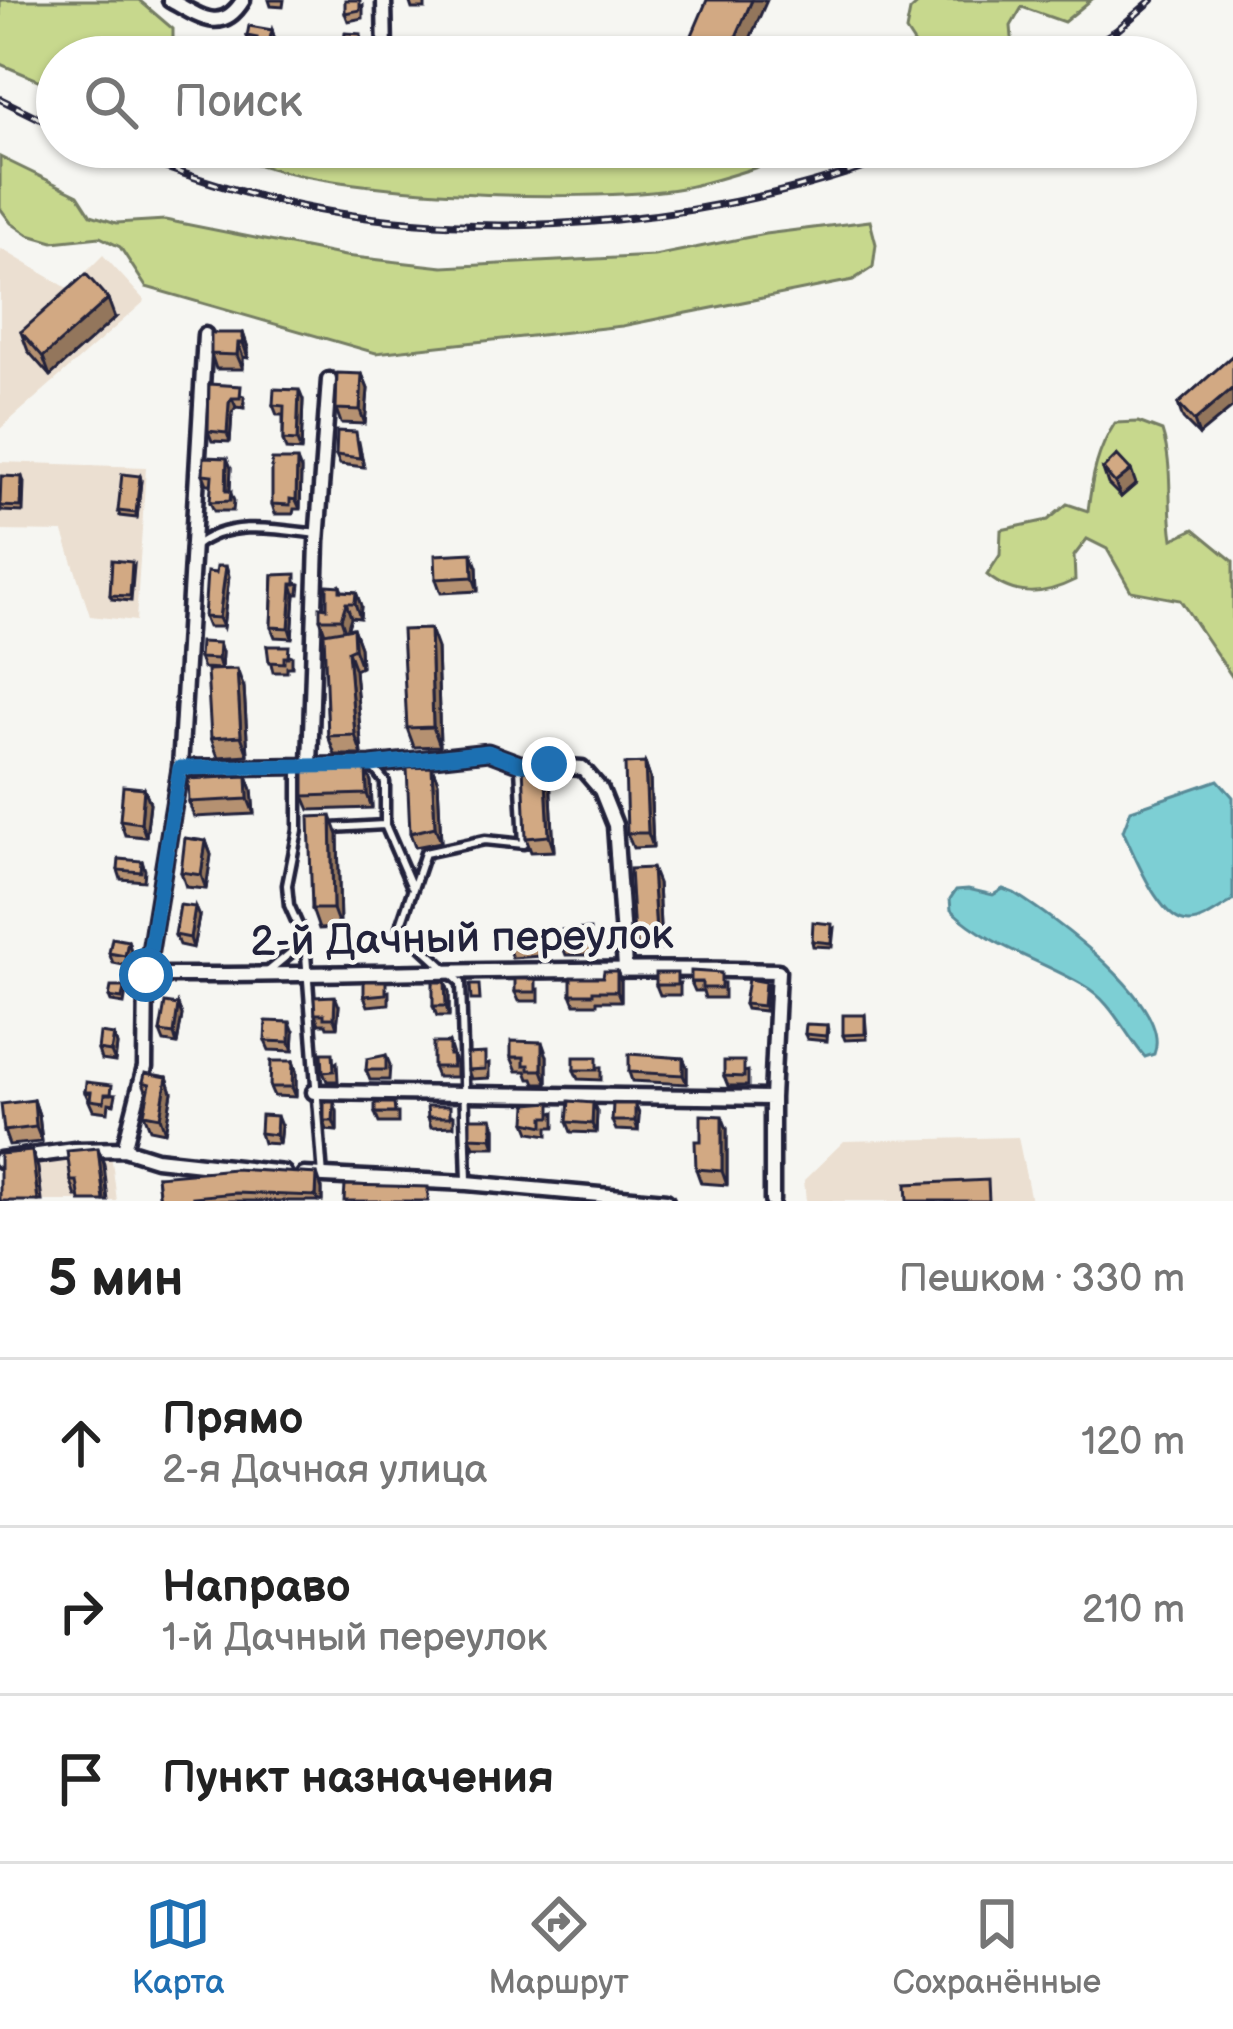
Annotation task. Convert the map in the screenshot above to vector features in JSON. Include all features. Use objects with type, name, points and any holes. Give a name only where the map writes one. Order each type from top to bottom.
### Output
[{"type":"street","points":[[170,0],[203,20],[219,22],[231,16],[243,0]]},
{"type":"street","points":[[384,0],[385,36]]},
{"type":"street","points":[[124,1149],[145,1067],[146,975],[180,768],[205,335]]},
{"type":"street","points":[[304,766],[329,380]]},
{"type":"street","points":[[180,768],[371,765],[488,752],[520,764],[582,769],[601,790],[614,825],[625,968]]},
{"type":"street","name":"2-й Дачный переулок","points":[[146,975],[778,970],[772,1098]]},
{"type":"street","points":[[314,1092],[772,1098],[772,1201]]},
{"type":"street","points":[[0,1160],[124,1149],[156,1160],[322,1177],[467,1183],[666,1201]]},
{"type":"lane","points":[[193,548],[221,532],[265,527],[317,533]]},
{"type":"lane","points":[[467,1183],[456,976],[400,926],[425,854],[485,840],[524,844],[520,764]]},
{"type":"lane","points":[[371,765],[385,782],[385,825],[411,885]]},
{"type":"lane","points":[[304,766],[287,885],[289,905],[305,940],[322,1177]]},
{"type":"lane","points":[[320,829],[385,825]]},
{"type":"lane","points":[[263,976],[305,940]]},
{"type":"shaded area","points":[[0,248],[69,289],[103,255],[145,301],[0,429]]},
{"type":"shaded area","points":[[0,462],[146,467],[136,621],[90,616],[63,532],[0,531]]},
{"type":"shaded area","points":[[1018,1137],[1031,1201],[806,1201],[804,1180],[844,1141]]},
{"type":"shaded area","points":[[111,1153],[117,1201],[0,1201],[0,1168]]},
{"type":"green space","points":[[0,0],[139,0],[173,29],[173,36],[36,36],[36,79],[0,64]]},
{"type":"green space","points":[[922,0],[1091,0],[1064,22],[1022,7],[1011,26],[1012,36],[909,36],[910,11]]},
{"type":"green space","points":[[0,157],[78,195],[91,215],[116,223],[165,220],[345,256],[443,267],[654,256],[765,234],[870,221],[876,244],[873,267],[853,280],[622,326],[376,353],[146,287],[120,247],[100,237],[53,242],[29,235],[0,208]]},
{"type":"green space","points":[[271,168],[753,168],[682,188],[581,195],[443,192],[308,177]]},
{"type":"green space","points":[[1138,422],[1162,431],[1173,539],[1194,529],[1233,561],[1233,678],[1180,600],[1131,591],[1107,549],[1087,539],[1074,556],[1075,580],[1063,585],[1040,592],[1019,591],[987,575],[1000,555],[1001,530],[1048,520],[1067,504],[1088,511],[1096,465],[1109,433],[1115,423]]},
{"type":"water","points":[[1218,780],[1233,797],[1233,901],[1201,920],[1179,920],[1149,885],[1123,831],[1131,810]]},
{"type":"water","points":[[1003,889],[1014,893],[1105,963],[1146,1011],[1155,1034],[1154,1054],[1145,1057],[1093,992],[998,943],[951,910],[950,899],[956,890],[993,895]]},
{"type":"building","points":[[345,0],[360,0],[360,10],[345,13]]},
{"type":"building","points":[[707,0],[752,0],[736,36],[692,36]]},
{"type":"building","points":[[249,26],[272,30],[271,36],[247,36]]},
{"type":"building","points":[[86,274],[108,299],[43,357],[21,332]]},
{"type":"building","points":[[211,333],[243,333],[237,355],[211,354]]},
{"type":"building","points":[[1233,355],[1233,388],[1194,421],[1178,404]]},
{"type":"building","points":[[337,373],[362,374],[360,410],[336,409]]},
{"type":"building","points":[[209,384],[241,386],[240,398],[229,403],[227,433],[208,431]]},
{"type":"building","points":[[274,389],[299,390],[297,441],[283,440],[284,406],[273,405]]},
{"type":"building","points":[[337,431],[356,432],[360,458],[336,455]]},
{"type":"building","points":[[1117,455],[1131,470],[1115,483],[1103,469]]},
{"type":"building","points":[[204,457],[227,458],[230,501],[210,502],[212,475],[203,474]]},
{"type":"building","points":[[272,460],[297,460],[296,500],[290,499],[290,505],[272,504]]},
{"type":"building","points":[[122,474],[140,476],[136,513],[118,511]]},
{"type":"building","points":[[1,476],[22,477],[21,507],[0,506]]},
{"type":"building","points":[[472,553],[473,577],[436,579],[435,555]]},
{"type":"building","points":[[112,560],[132,562],[130,596],[110,595]]},
{"type":"building","points":[[217,566],[226,566],[219,618],[204,617],[207,572],[216,573]]},
{"type":"building","points":[[296,574],[289,628],[271,627],[273,575]]},
{"type":"building","points":[[327,585],[356,592],[355,603],[346,603],[341,619],[320,619],[320,607],[327,608]]},
{"type":"building","points":[[353,628],[354,648],[348,651],[355,735],[328,736],[324,633]]},
{"type":"building","points":[[430,629],[433,727],[407,728],[402,630]]},
{"type":"building","points":[[200,642],[219,643],[218,659],[199,658]]},
{"type":"building","points":[[267,646],[289,646],[284,663],[269,662]]},
{"type":"building","points":[[237,669],[241,736],[211,738],[207,670]]},
{"type":"building","points":[[545,763],[549,836],[526,838],[523,764]]},
{"type":"building","points":[[645,763],[648,833],[627,833],[625,764]]},
{"type":"building","points":[[366,767],[367,794],[304,796],[304,769]]},
{"type":"building","points":[[432,767],[435,827],[410,833],[407,768]]},
{"type":"building","points":[[247,776],[248,799],[189,802],[188,779]]},
{"type":"building","points":[[123,786],[144,788],[141,823],[120,820]]},
{"type":"building","points":[[331,816],[333,909],[312,909],[309,817]]},
{"type":"building","points":[[185,838],[206,841],[201,875],[181,872]]},
{"type":"building","points":[[119,859],[142,861],[141,872],[118,870]]},
{"type":"building","points":[[652,868],[656,935],[634,936],[630,869]]},
{"type":"building","points":[[180,905],[195,907],[190,938],[175,935]]},
{"type":"building","points":[[813,922],[832,924],[831,943],[812,941]]},
{"type":"building","points":[[590,929],[591,945],[562,945],[562,930]]},
{"type":"building","points":[[537,931],[538,946],[508,948],[507,933]]},
{"type":"building","points":[[112,938],[128,941],[125,956],[109,953]]},
{"type":"building","points":[[604,971],[617,971],[617,991],[571,994],[571,977],[603,977]]},
{"type":"building","points":[[691,971],[721,973],[721,988],[702,988],[702,982],[691,982]]},
{"type":"building","points":[[656,973],[677,973],[677,985],[656,985]]},
{"type":"building","points":[[515,979],[536,979],[536,992],[515,992]]},
{"type":"building","points":[[748,979],[765,982],[763,1006],[744,1004]]},
{"type":"building","points":[[364,981],[386,981],[386,994],[364,996]]},
{"type":"building","points":[[433,982],[445,982],[446,1006],[433,1006]]},
{"type":"building","points":[[470,985],[479,985],[480,1000],[471,1000]]},
{"type":"building","points":[[111,987],[124,987],[122,999],[109,997]]},
{"type":"building","points":[[335,996],[334,1018],[315,1014],[314,997]]},
{"type":"building","points":[[165,1003],[178,1005],[174,1034],[160,1032]]},
{"type":"building","points":[[843,1015],[865,1015],[865,1034],[843,1035]]},
{"type":"building","points":[[266,1021],[290,1022],[290,1042],[265,1041]]},
{"type":"building","points":[[806,1024],[827,1025],[826,1036],[805,1034]]},
{"type":"building","points":[[100,1033],[114,1035],[111,1052],[98,1050]]},
{"type":"building","points":[[511,1041],[542,1042],[542,1070],[529,1070],[524,1057],[511,1057]]},
{"type":"building","points":[[433,1043],[449,1043],[453,1067],[433,1067]]},
{"type":"building","points":[[322,1053],[333,1053],[334,1071],[323,1072]]},
{"type":"building","points":[[485,1053],[485,1069],[468,1070],[467,1054]]},
{"type":"building","points":[[629,1054],[683,1058],[683,1075],[629,1072]]},
{"type":"building","points":[[386,1055],[386,1070],[366,1070],[367,1059]]},
{"type":"building","points":[[574,1057],[597,1057],[597,1070],[574,1070]]},
{"type":"building","points":[[271,1061],[293,1061],[292,1087],[270,1087]]},
{"type":"building","points":[[724,1061],[744,1061],[744,1077],[724,1076]]},
{"type":"building","points":[[145,1073],[167,1077],[160,1117],[144,1114],[150,1084],[143,1082]]},
{"type":"building","points":[[86,1082],[112,1085],[111,1094],[105,1094],[104,1102],[90,1100]]},
{"type":"building","points":[[34,1100],[36,1127],[4,1131],[1,1104]]},
{"type":"building","points":[[569,1101],[593,1103],[592,1124],[567,1122]]},
{"type":"building","points":[[324,1102],[334,1102],[333,1121],[324,1121]]},
{"type":"building","points":[[551,1102],[551,1117],[544,1117],[544,1126],[526,1122],[527,1104]]},
{"type":"building","points":[[375,1103],[394,1103],[395,1113],[375,1113]]},
{"type":"building","points":[[613,1104],[635,1104],[635,1121],[612,1121]]},
{"type":"building","points":[[427,1106],[450,1106],[450,1117],[428,1117]]},
{"type":"building","points":[[261,1115],[277,1116],[276,1135],[260,1133]]},
{"type":"building","points":[[701,1115],[722,1116],[722,1171],[696,1169]]},
{"type":"building","points":[[470,1118],[492,1118],[492,1138],[470,1137]]},
{"type":"building","points":[[98,1148],[104,1201],[80,1201],[77,1181],[71,1181],[67,1151]]},
{"type":"building","points":[[32,1151],[38,1201],[0,1201],[0,1154]]},
{"type":"building","points":[[234,1169],[317,1174],[316,1196],[236,1193],[160,1201],[157,1176]]},
{"type":"building","points":[[988,1180],[989,1201],[907,1201],[906,1184]]},
{"type":"building","points":[[345,1185],[428,1187],[428,1201],[344,1201]]},
{"type":"railway","points":[[1108,36],[1152,0]]},
{"type":"railway","points":[[0,99],[36,117]]},
{"type":"railway","points":[[169,168],[298,206],[372,218],[531,225],[693,210],[860,168]]},
{"type":"route","points":[[146,975],[180,768],[371,765],[488,752],[520,764],[549,764]]}]
